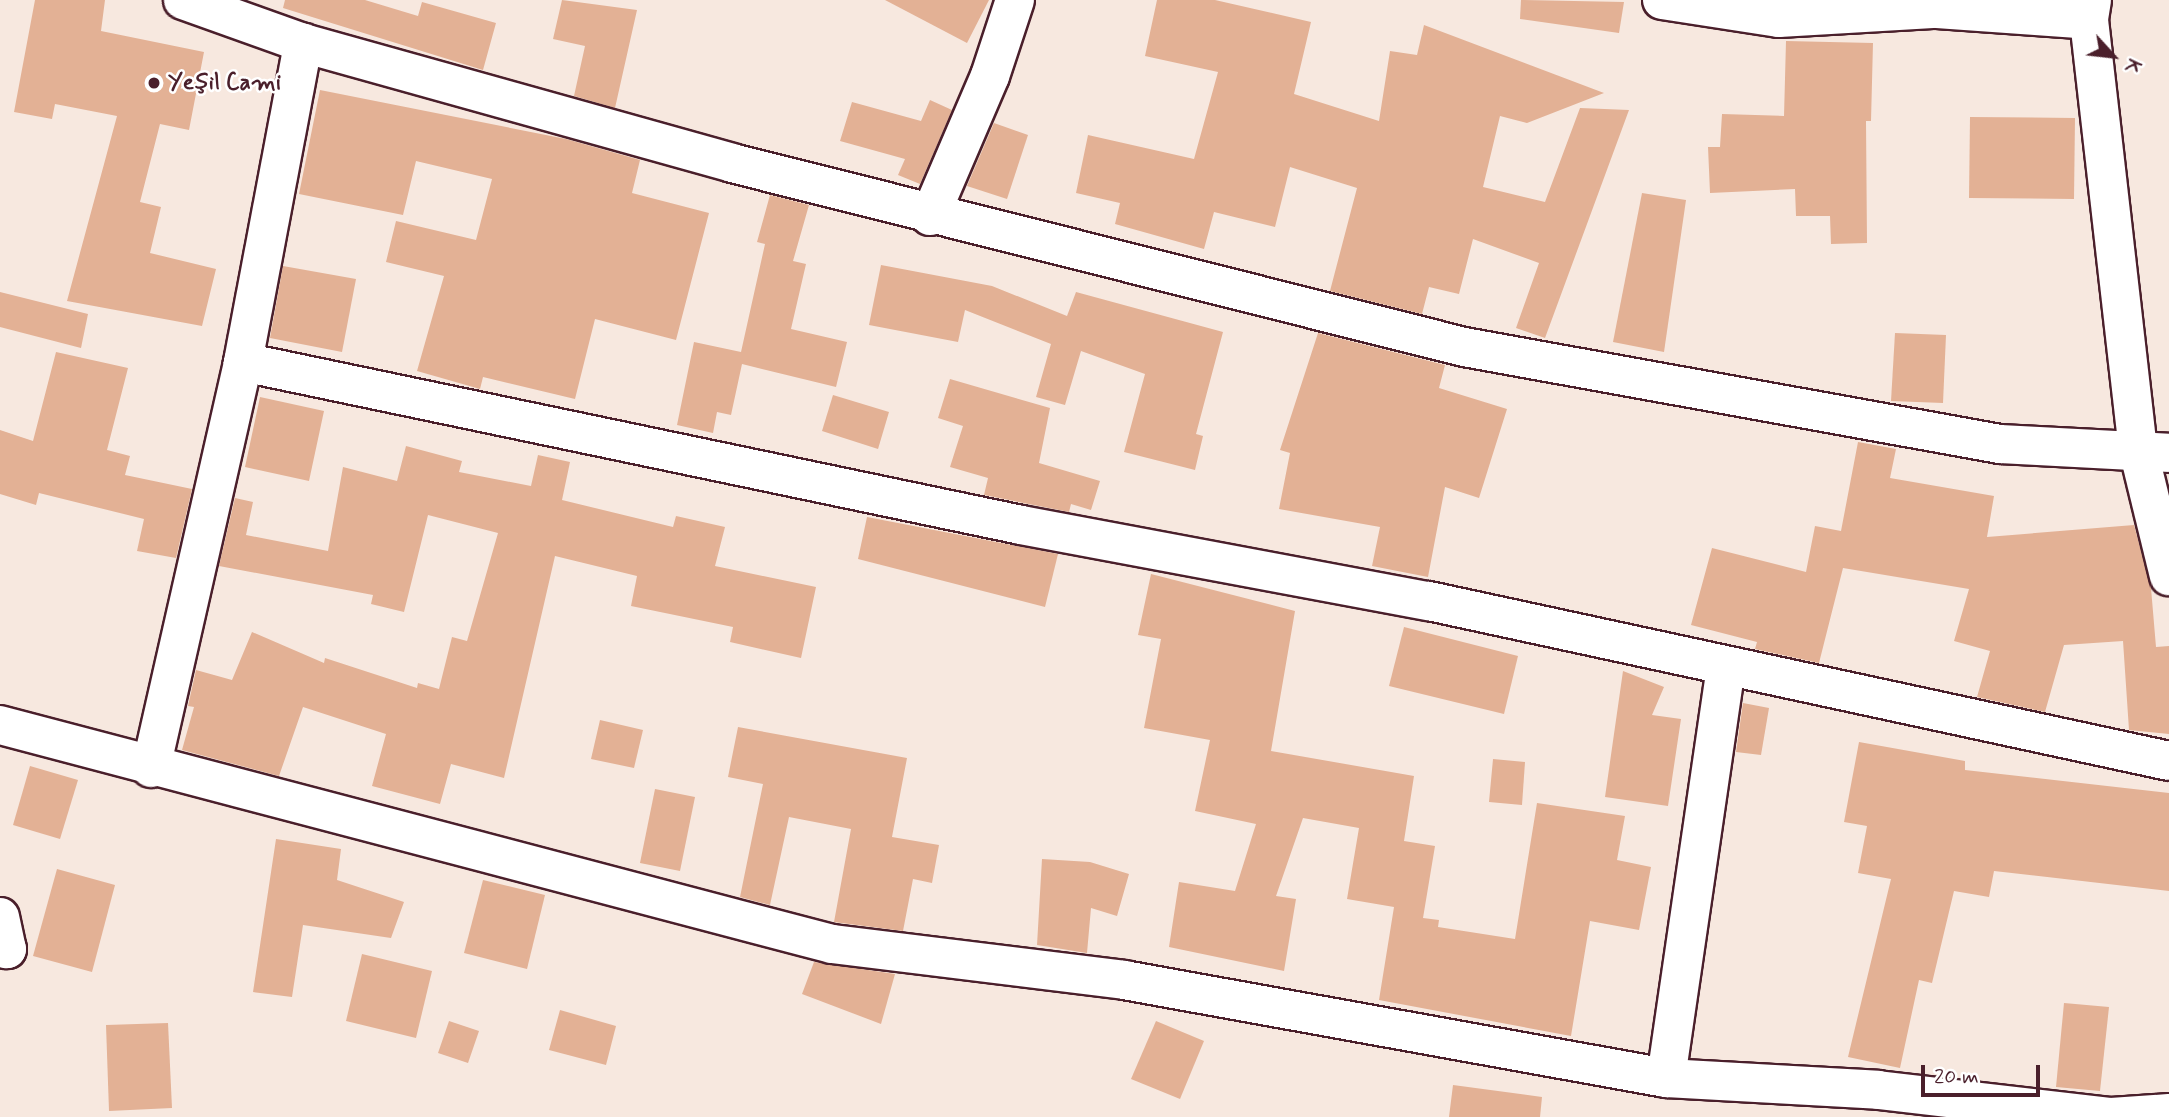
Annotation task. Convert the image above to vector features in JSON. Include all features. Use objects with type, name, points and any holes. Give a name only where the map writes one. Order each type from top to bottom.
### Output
[{"type":"street","points":[[183,0],[303,43],[930,216],[1464,346],[2000,444],[2153,451]]},
{"type":"street","points":[[930,216],[990,76],[1015,0]]},
{"type":"street","points":[[1662,0],[1779,18],[1937,9],[2091,10],[2169,576]]},
{"type":"street","points":[[151,768],[243,362],[303,43]]},
{"type":"street","points":[[243,362],[1021,524],[1429,601],[1726,668],[2169,761]]},
{"type":"street","points":[[1666,1078],[1726,668]]},
{"type":"street","points":[[0,725],[151,768],[832,944],[1124,980],[1666,1078],[1878,1090],[2111,1117],[2169,1112]]},
{"type":"street","points":[[0,917],[7,949],[0,948]]},
{"type":"building","points":[[35,0],[105,0],[101,31],[204,52],[189,130],[160,124],[140,202],[161,207],[150,253],[216,269],[202,326],[67,301],[117,116],[55,104],[52,119],[14,112]]},
{"type":"building","points":[[285,0],[365,0],[418,16],[422,2],[496,23],[483,70],[283,8]]},
{"type":"building","points":[[562,0],[637,10],[615,108],[574,96],[585,46],[553,39]]},
{"type":"building","points":[[885,0],[989,0],[967,43]]},
{"type":"building","points":[[1157,0],[1215,0],[1311,22],[1294,94],[1379,121],[1390,51],[1417,55],[1424,25],[1604,93],[1527,123],[1500,116],[1483,187],[1545,202],[1580,108],[1629,110],[1545,338],[1516,328],[1539,263],[1473,239],[1459,294],[1429,287],[1422,314],[1330,291],[1357,188],[1290,167],[1275,227],[1214,212],[1204,249],[1115,224],[1120,203],[1076,193],[1088,135],[1194,159],[1218,72],[1145,56]]},
{"type":"building","points":[[1521,0],[1624,2],[1619,33],[1520,19]]},
{"type":"building","points":[[1786,41],[1873,43],[1871,121],[1866,121],[1867,243],[1831,244],[1830,216],[1796,216],[1795,189],[1710,193],[1708,147],[1720,147],[1722,114],[1784,116]]},
{"type":"building","points":[[320,90],[566,139],[640,160],[632,193],[709,213],[676,340],[595,319],[575,399],[483,377],[480,389],[417,371],[444,276],[386,262],[396,221],[476,240],[492,179],[416,161],[403,215],[299,194]]},
{"type":"building","points":[[930,100],[952,110],[920,184],[898,175],[905,159],[840,141],[852,102],[921,121]]},
{"type":"building","points":[[1970,117],[2075,118],[2074,199],[1969,198]]},
{"type":"building","points":[[994,123],[1028,135],[1007,199],[967,186]]},
{"type":"building","points":[[1642,193],[1686,200],[1664,352],[1613,342]]},
{"type":"building","points":[[770,195],[809,205],[793,261],[806,264],[791,329],[847,342],[836,387],[742,364],[731,415],[717,412],[713,433],[677,425],[694,342],[741,352],[765,244],[757,242]]},
{"type":"building","points":[[881,265],[992,286],[1067,316],[1076,292],[1223,332],[1196,434],[1203,436],[1195,470],[1124,452],[1145,374],[1081,351],[1065,405],[1036,397],[1051,344],[965,310],[958,342],[869,325]]},
{"type":"building","points":[[283,266],[356,279],[342,352],[270,338]]},
{"type":"building","points":[[0,292],[88,314],[81,348],[0,327]]},
{"type":"building","points":[[1318,333],[1445,365],[1439,388],[1507,409],[1479,498],[1445,487],[1428,577],[1372,566],[1380,527],[1279,509],[1290,453],[1280,450]]},
{"type":"building","points":[[1895,333],[1946,335],[1943,403],[1891,401]]},
{"type":"building","points":[[56,352],[128,368],[107,450],[130,456],[125,475],[192,489],[176,558],[137,551],[144,519],[39,493],[36,505],[0,494],[0,430],[33,441]]},
{"type":"building","points":[[950,379],[1050,408],[1039,463],[1100,481],[1091,510],[1071,504],[1069,512],[984,495],[988,478],[950,467],[963,426],[938,418]]},
{"type":"building","points":[[833,395],[889,412],[878,449],[822,431]]},
{"type":"building","points":[[260,397],[324,411],[309,481],[245,467]]},
{"type":"building","points":[[1858,442],[1896,449],[1890,478],[1994,496],[1987,537],[2134,525],[2151,588],[2156,647],[2169,646],[2169,734],[2129,730],[2123,641],[2064,645],[2045,712],[1977,697],[1990,651],[1954,641],[1969,589],[1843,568],[1819,663],[1755,649],[1757,642],[1691,625],[1712,548],[1806,572],[1815,526],[1841,531]]},
{"type":"building","points":[[406,446],[462,461],[459,472],[531,486],[538,455],[570,462],[562,500],[673,527],[676,516],[725,527],[715,566],[816,587],[801,658],[730,642],[733,627],[631,606],[637,576],[555,556],[504,778],[451,764],[440,804],[372,786],[386,734],[303,707],[279,776],[182,750],[194,707],[188,706],[196,670],[232,680],[252,632],[324,663],[325,658],[417,688],[418,683],[439,689],[452,637],[467,641],[498,533],[428,515],[404,612],[371,604],[373,595],[219,566],[235,498],[253,502],[246,535],[328,551],[343,467],[397,481]]},
{"type":"building","points":[[867,517],[1058,554],[1045,607],[858,559]]},
{"type":"building","points":[[1151,574],[1295,611],[1271,751],[1414,776],[1404,841],[1435,846],[1423,918],[1439,920],[1438,927],[1515,939],[1537,803],[1625,816],[1617,860],[1651,867],[1639,930],[1590,921],[1571,1036],[1379,1000],[1394,907],[1347,899],[1359,828],[1303,818],[1276,896],[1296,899],[1284,971],[1169,947],[1179,882],[1235,891],[1256,824],[1195,811],[1210,740],[1144,728],[1161,639],[1138,635]]},
{"type":"building","points":[[1404,627],[1518,656],[1504,714],[1389,686]]},
{"type":"building","points":[[1623,671],[1664,687],[1652,715],[1681,719],[1668,806],[1605,797]]},
{"type":"building","points":[[1743,703],[1769,708],[1761,755],[1736,752]]},
{"type":"building","points":[[600,720],[643,730],[634,768],[591,759]]},
{"type":"building","points":[[738,727],[907,758],[892,837],[939,845],[932,883],[913,879],[903,931],[834,922],[851,829],[789,817],[770,905],[740,897],[763,784],[728,777]]},
{"type":"building","points":[[1859,742],[1965,761],[1965,770],[2169,793],[2169,891],[1994,871],[1989,897],[1954,891],[1932,983],[1919,980],[1900,1068],[1848,1057],[1891,879],[1858,873],[1867,826],[1844,822]]},
{"type":"building","points":[[1493,759],[1525,762],[1522,805],[1489,802]]},
{"type":"building","points":[[30,766],[78,780],[60,839],[13,825]]},
{"type":"building","points":[[655,789],[695,797],[680,871],[640,863]]},
{"type":"building","points":[[276,839],[341,849],[337,880],[404,902],[391,938],[303,925],[292,997],[253,992]]},
{"type":"building","points":[[1042,859],[1090,862],[1129,874],[1117,916],[1091,908],[1087,953],[1037,945]]},
{"type":"building","points":[[57,869],[115,885],[92,972],[33,956]]},
{"type":"building","points":[[483,880],[545,895],[527,969],[464,953]]},
{"type":"building","points":[[362,954],[432,971],[416,1038],[346,1021]]},
{"type":"building","points":[[814,962],[895,974],[881,1024],[802,994]]},
{"type":"building","points":[[2064,1003],[2109,1007],[2100,1091],[2056,1087]]},
{"type":"building","points":[[560,1010],[616,1026],[606,1065],[549,1050]]},
{"type":"building","points":[[449,1021],[479,1031],[468,1063],[438,1053]]},
{"type":"building","points":[[1156,1021],[1204,1041],[1180,1099],[1131,1079]]},
{"type":"building","points":[[168,1023],[172,1108],[109,1111],[106,1025]]},
{"type":"building","points":[[1453,1085],[1542,1097],[1540,1117],[1449,1117]]},
{"type":"place","name":"Yeşil Cami","points":[[154,83]]}]
